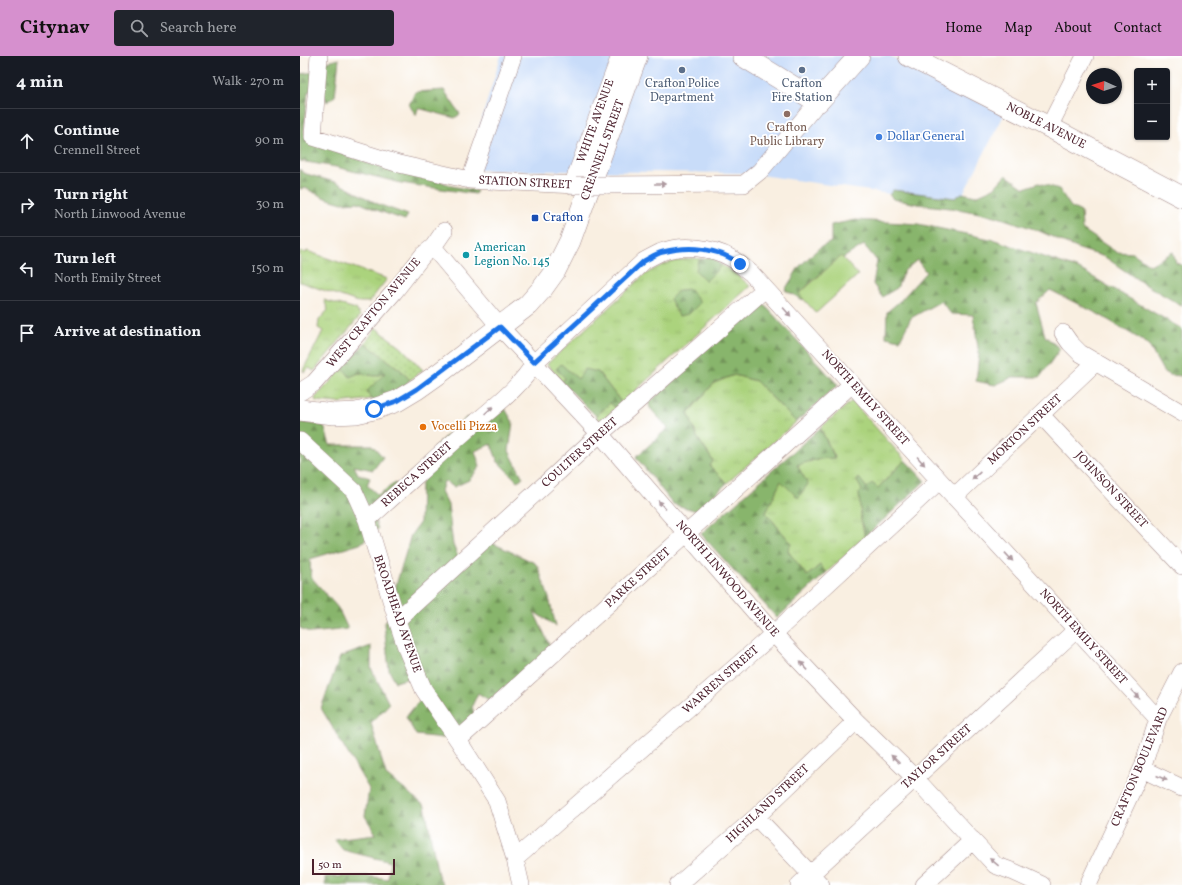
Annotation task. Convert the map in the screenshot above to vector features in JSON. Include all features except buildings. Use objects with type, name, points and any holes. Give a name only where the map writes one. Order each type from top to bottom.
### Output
[{"type":"main road","name":"CRENNELL STREET","points":[[300,410],[334,414],[349,413],[374,409],[397,401],[441,372],[528,305],[542,289],[560,262],[574,231],[637,56]]},
{"type":"main road","points":[[743,56],[818,102],[859,56]]},
{"type":"main road","name":"NOBLE AVENUE","points":[[909,56],[1050,127],[1182,197]]},
{"type":"street","name":"STATION STREET","points":[[319,56],[313,137],[399,164],[470,180],[574,186],[744,184],[760,171],[818,102]]},
{"type":"street","points":[[470,180],[513,56]]},
{"type":"street","name":"WHITE AVENUE","points":[[574,186],[620,56]]},
{"type":"street","points":[[1050,127],[1085,56]]},
{"type":"street","name":"WEST CRAFTON AVENUE","points":[[300,392],[314,383],[394,292],[444,231]]},
{"type":"street","name":"NORTH EMILY STREET","points":[[534,362],[644,261],[662,252],[683,248],[718,252],[731,258],[745,269],[765,289],[1158,719]]},
{"type":"street","name":"NORTH LINWOOD AVENUE","points":[[428,251],[534,362],[600,434],[774,634],[856,721],[915,778],[995,865],[1008,878],[1042,885]]},
{"type":"street","name":"COULTER STREET","points":[[397,620],[600,434],[765,289]]},
{"type":"street","points":[[1063,333],[1080,353],[1182,413]]},
{"type":"street","name":"REBECA STREET","points":[[367,520],[407,486],[511,391],[529,373],[534,362]]},
{"type":"street","name":"MORTON STREET","points":[[954,497],[1096,362]]},
{"type":"street","name":"PARKE STREET","points":[[458,740],[852,384]]},
{"type":"street","name":"JOHNSON STREET","points":[[1041,415],[1182,566]]},
{"type":"street","name":"BROADHEAD AVENUE","points":[[300,441],[354,491],[367,520],[408,653],[424,690],[497,801],[515,859],[521,885]]},
{"type":"street","name":"WARREN STREET","points":[[515,859],[774,634],[939,481]]},
{"type":"street","name":"TAYLOR STREET","points":[[810,881],[915,778],[1076,630]]},
{"type":"street","name":"CRAFTON BOULEVARD","points":[[1088,885],[1142,769],[1158,719],[1182,672]]},
{"type":"street","name":"HIGHLAND STREET","points":[[678,885],[756,817],[856,721]]},
{"type":"street","points":[[1142,769],[1182,788]]},
{"type":"street","points":[[756,817],[810,881]]},
{"type":"street","points":[[924,885],[973,840]]},
{"type":"shaded area","points":[[501,56],[890,56],[1004,115],[958,204],[747,173],[466,170]]},
{"type":"green space","points":[[339,59],[335,96],[327,102],[321,87],[308,92],[304,132],[312,141],[370,164],[406,174],[434,178],[451,186],[477,191],[475,194],[401,183],[336,167],[300,161],[300,74],[321,71],[322,63]]},
{"type":"green space","points":[[444,90],[460,114],[455,118],[418,108],[416,115],[409,105],[415,92]]},
{"type":"green space","points":[[300,169],[303,173],[338,183],[378,204],[408,215],[405,220],[358,202],[342,203],[325,198],[305,188],[300,189]]},
{"type":"green space","points":[[1006,175],[1024,188],[1039,183],[1059,189],[1071,207],[1081,212],[1082,229],[1116,252],[1133,253],[1150,265],[1173,252],[1176,263],[1182,265],[1182,306],[1141,282],[1105,257],[1079,249],[1037,230],[995,216],[958,209],[917,204],[893,199],[889,195],[893,190],[955,198],[962,193],[976,196],[994,188]]},
{"type":"green space","points":[[855,220],[918,224],[995,240],[1079,269],[1182,329],[1182,376],[1170,375],[1163,371],[1148,344],[1100,315],[1050,290],[1036,303],[1045,336],[1060,349],[1040,377],[1013,377],[995,385],[976,381],[979,354],[973,315],[951,314],[941,301],[911,318],[900,340],[886,337],[887,312],[901,300],[926,272],[917,260],[904,271],[897,288],[882,297],[873,284],[877,261],[864,245],[816,278],[806,288],[803,300],[785,290],[799,267],[819,248],[831,242],[831,225]]},
{"type":"green space","points":[[300,251],[306,253],[307,251],[387,279],[369,302],[358,302],[300,282]]},
{"type":"green space","points":[[712,256],[721,266],[706,281],[696,271],[698,261]]},
{"type":"green space","points":[[841,256],[858,275],[816,313],[799,294]]},
{"type":"green space","points":[[692,258],[703,259],[698,261],[720,266],[718,263],[735,273],[750,286],[600,423],[596,416],[610,403],[621,402],[598,372],[578,380],[565,378],[562,382],[547,364],[643,276],[656,268]]},
{"type":"green space","points":[[690,289],[700,303],[689,314],[679,316],[670,299],[679,290]]},
{"type":"green space","points":[[759,299],[838,385],[796,422],[756,381],[734,375],[714,383],[688,413],[697,437],[713,461],[710,466],[727,483],[697,511],[673,504],[636,457],[668,428],[650,408],[649,403]]},
{"type":"green space","points":[[324,300],[356,309],[360,316],[314,371],[309,368],[304,372],[303,370],[323,331],[318,328],[319,320],[328,310]]},
{"type":"green space","points":[[376,328],[402,348],[423,370],[410,380],[401,370],[365,343]]},
{"type":"green space","points":[[365,343],[401,370],[410,380],[392,400],[378,404],[370,398],[367,391],[385,373],[375,376],[359,373],[350,377],[343,368]]},
{"type":"green space","points":[[561,364],[578,379],[585,369],[598,372],[621,402],[616,408],[610,403],[596,416],[562,382],[565,378],[556,369]]},
{"type":"green space","points":[[343,368],[350,376],[359,373],[375,376],[386,372],[372,399],[338,403],[316,401],[315,398]]},
{"type":"green space","points":[[734,375],[756,381],[796,422],[727,483],[709,466],[713,461],[697,437],[688,413],[714,383]]},
{"type":"green space","points":[[852,401],[905,460],[878,488],[867,488],[862,490],[861,519],[865,537],[826,573],[820,565],[807,576],[787,551],[791,543],[766,513],[778,486],[785,475],[791,470],[804,463],[835,457],[820,428]]},
{"type":"green space","points":[[504,407],[513,422],[509,451],[523,478],[517,481],[498,462],[491,444],[475,451],[480,467],[469,480],[454,487],[444,481],[441,491],[448,505],[453,545],[459,559],[490,542],[535,563],[538,567],[549,598],[556,626],[534,612],[550,646],[533,664],[489,700],[478,693],[472,706],[475,718],[468,734],[442,738],[416,735],[406,717],[423,696],[414,677],[395,682],[389,670],[384,624],[396,606],[394,592],[411,535],[420,522],[421,484],[430,471],[435,446],[467,417],[479,424]]},
{"type":"green space","points":[[300,422],[324,426],[330,445],[372,445],[383,457],[373,470],[354,466],[358,474],[370,478],[367,485],[378,495],[395,483],[398,486],[374,518],[378,529],[360,544],[310,559],[311,577],[338,608],[348,629],[311,633],[300,628]]},
{"type":"green space","points":[[820,428],[835,458],[817,459],[797,465],[808,484],[798,498],[781,481],[766,513],[791,543],[788,551],[807,576],[820,565],[826,573],[777,618],[701,534]]},
{"type":"green space","points":[[905,460],[925,481],[865,537],[861,519],[859,493],[862,490],[857,481],[859,478],[867,488],[872,483],[878,488]]},
{"type":"green space","points":[[371,646],[371,668],[389,704],[371,723],[386,775],[425,806],[438,875],[443,885],[325,885],[325,877],[367,876],[388,879],[390,862],[343,850],[334,839],[376,834],[365,816],[369,789],[321,708],[340,657]]},
{"type":"place","name":"Crafton Police Department","points":[[682,70]]},
{"type":"place","name":"Crafton Fire Station","points":[[802,70]]},
{"type":"place","name":"Crafton Public Library","points":[[787,114]]},
{"type":"place","name":"Dollar General","points":[[879,137]]},
{"type":"place","name":"Crafton","points":[[535,218]]},
{"type":"place","name":"American Legion No. 145","points":[[466,255]]},
{"type":"place","name":"Vocelli Pizza","points":[[423,427]]},
{"type":"route","points":[[374,409],[397,401],[417,389],[500,327],[534,362],[644,261],[662,252],[679,248],[702,249],[718,252],[740,264]]}]
